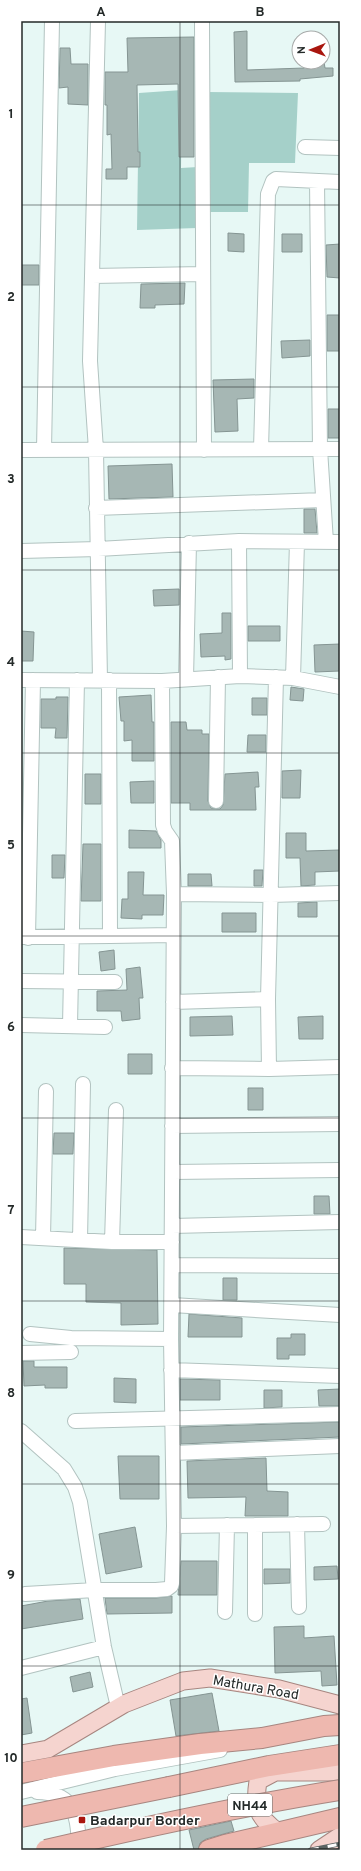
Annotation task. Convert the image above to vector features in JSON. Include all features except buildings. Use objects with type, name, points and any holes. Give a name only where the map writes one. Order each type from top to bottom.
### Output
[{"type":"highway","points":[[21,1773],[114,1756],[200,1744],[262,1738],[324,1726],[340,1725]]},
{"type":"highway","name":"NH44","points":[[21,1817],[269,1766],[340,1755]]},
{"type":"highway","name":"NH44","points":[[46,1850],[161,1823],[340,1790]]},
{"type":"highway","points":[[209,1850],[340,1818]]},
{"type":"main road","name":"Mathura Road","points":[[21,1754],[48,1748],[118,1707],[183,1681],[210,1678],[279,1689],[340,1705]]},
{"type":"main road","points":[[278,1832],[263,1820],[260,1813],[255,1799],[258,1781],[275,1772],[340,1772]]},
{"type":"main road","points":[[319,1850],[340,1836]]},
{"type":"street","points":[[44,450],[52,21]]},
{"type":"street","points":[[98,21],[90,361],[96,450],[96,508],[104,680],[110,936]]},
{"type":"street","points":[[202,21],[204,450]]},
{"type":"street","points":[[305,147],[340,148]]},
{"type":"street","points":[[261,449],[268,194],[273,181],[276,180],[340,182]]},
{"type":"street","points":[[21,551],[98,549],[239,541],[333,542],[323,500],[320,449],[317,181]]},
{"type":"street","points":[[92,276],[203,274]]},
{"type":"street","points":[[21,450],[340,449]]},
{"type":"street","points":[[96,508],[323,500]]},
{"type":"street","points":[[239,541],[240,676]]},
{"type":"street","points":[[292,678],[297,542]]},
{"type":"street","points":[[186,679],[189,543]]},
{"type":"street","points":[[173,935],[24,938],[27,680],[162,681],[240,676],[292,678],[340,687]]},
{"type":"street","points":[[216,801],[218,677]]},
{"type":"street","points":[[269,1069],[268,999],[276,677]]},
{"type":"street","points":[[70,1026],[78,680]]},
{"type":"street","points":[[24,1594],[95,1590],[156,1590],[167,1589],[172,1583],[174,1526],[171,1339],[174,894],[172,841],[163,825],[162,681]]},
{"type":"street","points":[[174,894],[271,895],[340,893]]},
{"type":"street","points":[[21,981],[115,982]]},
{"type":"street","points":[[173,1002],[268,999]]},
{"type":"street","points":[[21,1025],[105,1027]]},
{"type":"street","points":[[172,1068],[269,1069],[340,1067]]},
{"type":"street","points":[[80,1240],[83,1084]]},
{"type":"street","points":[[43,1238],[46,1091]]},
{"type":"street","points":[[112,1242],[116,1110]]},
{"type":"street","points":[[172,1126],[340,1124]]},
{"type":"street","points":[[173,1172],[340,1170]]},
{"type":"street","points":[[172,1226],[340,1222]]},
{"type":"street","points":[[21,1237],[112,1242],[172,1242]]},
{"type":"street","points":[[172,1265],[340,1266]]},
{"type":"street","points":[[172,1305],[340,1315]]},
{"type":"street","points":[[30,1334],[71,1338],[171,1339]]},
{"type":"street","points":[[21,1353],[71,1352]]},
{"type":"street","points":[[171,1370],[340,1376]]},
{"type":"street","points":[[75,1421],[340,1414]]},
{"type":"street","points":[[21,1431],[64,1469],[75,1487],[80,1502],[104,1647],[118,1707]]},
{"type":"street","points":[[173,1453],[340,1446]]},
{"type":"street","points":[[297,1524],[299,1607]]},
{"type":"street","points":[[174,1526],[323,1524]]},
{"type":"street","points":[[225,1612],[227,1525]]},
{"type":"street","points":[[255,1614],[256,1525]]},
{"type":"street","points":[[21,1668],[104,1647]]},
{"type":"street","points":[[21,1792],[115,1770],[213,1752],[262,1738]]},
{"type":"street","points":[[21,1792],[55,1793],[70,1805],[78,1822],[79,1850]]},
{"type":"street","points":[[61,1850],[65,1849],[74,1839],[78,1822]]},
{"type":"green space","points":[[182,90],[181,168],[198,167],[197,228],[137,230],[139,93]]},
{"type":"green space","points":[[207,92],[298,93],[295,163],[249,163],[248,212],[207,212]]},
{"type":"railway","points":[[310,1850],[340,1844]]},
{"type":"place","name":"Badarpur Border","points":[[82,1820]]}]
